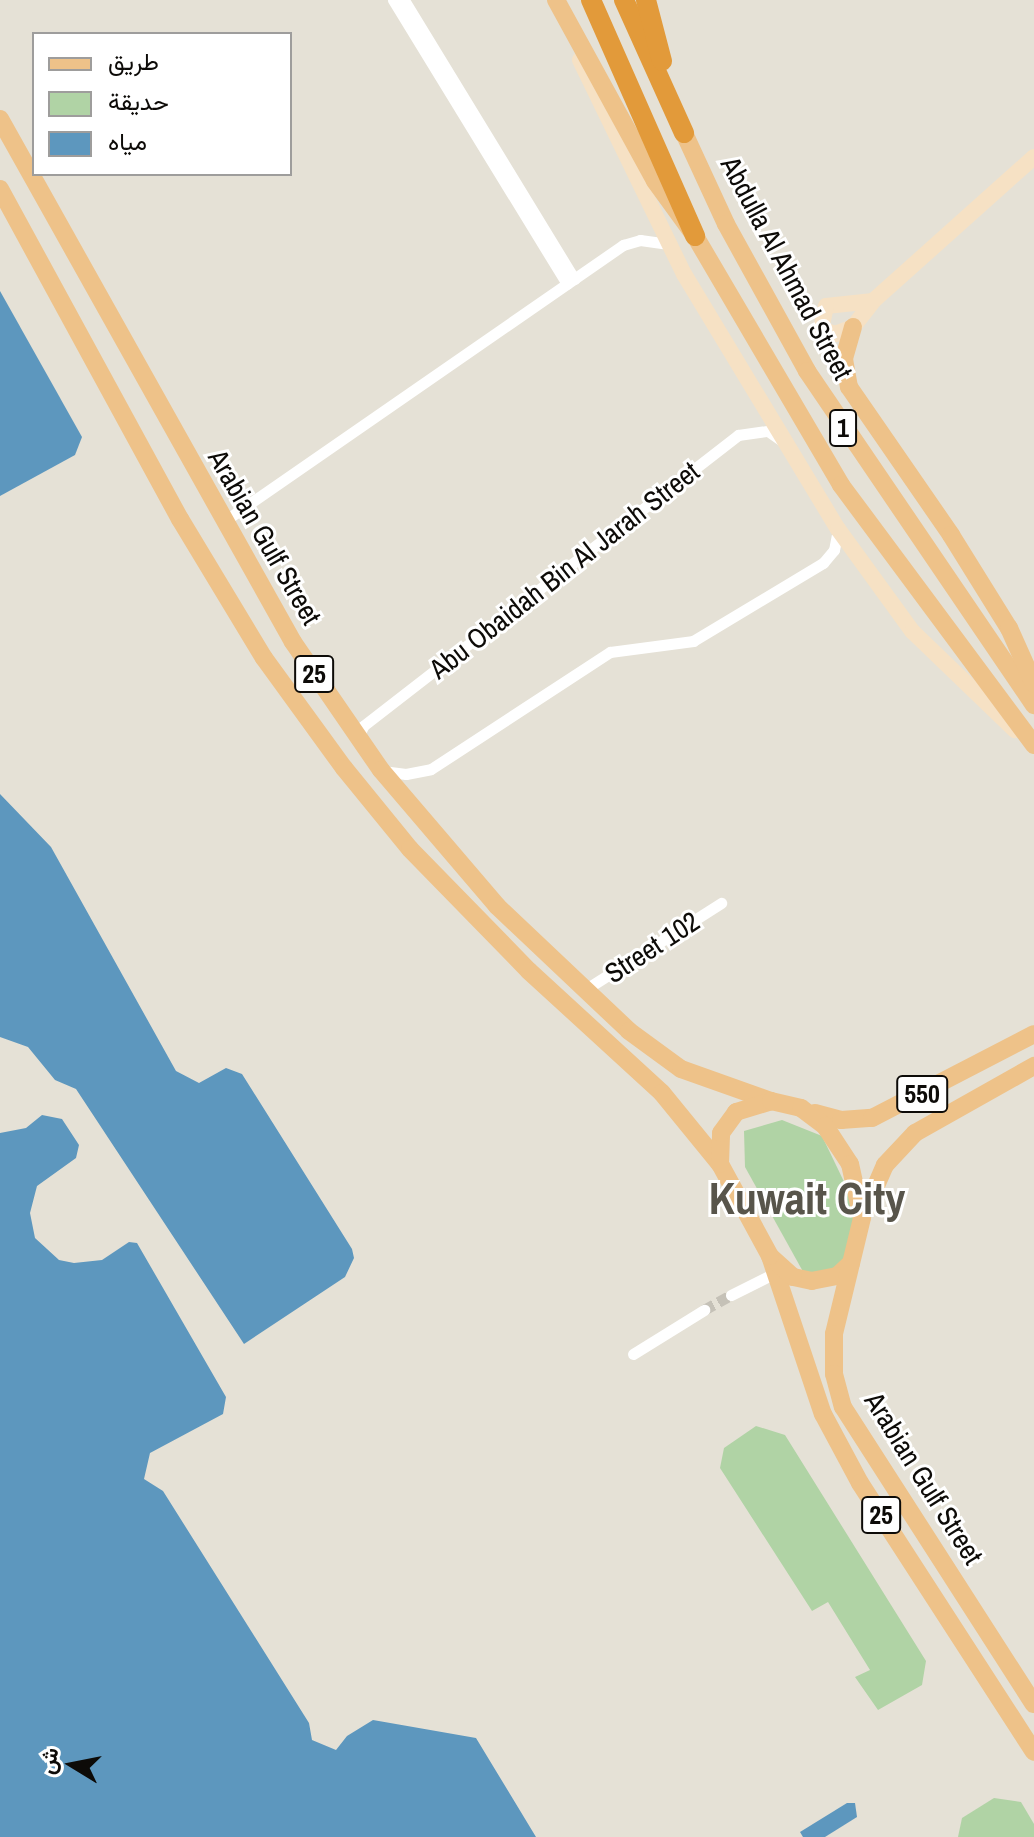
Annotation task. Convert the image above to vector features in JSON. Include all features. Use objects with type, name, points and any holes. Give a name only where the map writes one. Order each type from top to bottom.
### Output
[{"type":"highway","name":"1","points":[[591,0],[695,236]]},
{"type":"highway","name":"1","points":[[624,0],[684,133]]},
{"type":"highway","points":[[646,0],[675,111]]},
{"type":"main road","points":[[554,0],[655,181],[695,236]]},
{"type":"main road","points":[[554,0],[669,244],[781,440],[838,529],[912,631],[1034,746]]},
{"type":"main road","name":"Arabian Gulf Street","points":[[0,119],[223,522],[293,642],[381,770],[497,906],[582,992],[681,1069],[771,1101]]},
{"type":"main road","name":"Abdulla Al Ahmad Street","points":[[684,133],[726,224],[807,371],[1034,705]]},
{"type":"main road","points":[[1034,157],[873,301],[853,327],[844,359],[849,387],[951,535],[1009,628],[1034,684]]},
{"type":"main road","name":"25","points":[[0,189],[180,519],[264,658],[335,755],[410,849],[529,971],[662,1093],[720,1164],[773,1265],[805,1281],[831,1279],[851,1263],[862,1218],[862,1197],[843,1151],[825,1126],[801,1108],[771,1101]]},
{"type":"main road","name":"1","points":[[695,236],[782,393],[841,485],[1034,746]]},
{"type":"main road","points":[[853,327],[829,333],[821,329],[821,313],[833,304],[873,301]]},
{"type":"main road","name":"550","points":[[801,1108],[841,1120],[872,1118],[1034,1034]]},
{"type":"main road","points":[[980,1096],[959,1099],[954,1089],[999,1053]]},
{"type":"main road","name":"550","points":[[862,1218],[896,1151],[915,1133],[1034,1066]]},
{"type":"main road","points":[[720,1164],[721,1133],[731,1117],[771,1101]]},
{"type":"main road","name":"Arabian Gulf Street","points":[[851,1263],[833,1352],[843,1407],[1031,1696]]},
{"type":"main road","name":"Arabian Gulf Street","points":[[773,1265],[823,1414],[860,1483],[1034,1752]]},
{"type":"street","points":[[393,0],[571,282]]},
{"type":"street","points":[[404,0],[571,282]]},
{"type":"street","points":[[223,522],[631,242],[669,244]]},
{"type":"street","name":"Abu Obaidah Bin Al Jarah Street","points":[[358,738],[363,726],[738,435],[768,431],[781,440]]},
{"type":"street","points":[[381,770],[406,774],[431,769],[610,652],[693,641],[823,563],[834,550],[838,529]]},
{"type":"street","name":"Street 102","points":[[582,992],[721,903]]},
{"type":"street","points":[[731,1295],[773,1265]]},
{"type":"street","points":[[633,1354],[704,1310]]},
{"type":"green space","points":[[782,1120],[822,1136],[861,1217],[850,1261],[828,1276],[806,1277],[745,1167],[744,1131]]},
{"type":"green space","points":[[756,1426],[785,1435],[926,1661],[922,1685],[878,1710],[855,1677],[870,1670],[828,1602],[812,1611],[720,1468],[724,1448]]},
{"type":"green space","points":[[994,1798],[1021,1802],[1034,1824],[1034,1837],[958,1837],[962,1818]]},
{"type":"water","points":[[0,291],[82,437],[75,455],[0,496]]},
{"type":"water","points":[[0,794],[51,847],[176,1071],[199,1083],[226,1068],[242,1074],[352,1249],[354,1258],[345,1277],[244,1344],[76,1089],[55,1080],[28,1047],[0,1037]]},
{"type":"water","points":[[42,1115],[62,1119],[79,1145],[76,1158],[37,1186],[30,1213],[35,1238],[59,1260],[74,1263],[102,1260],[129,1242],[137,1243],[226,1397],[223,1414],[150,1453],[144,1479],[163,1491],[309,1723],[312,1740],[336,1750],[347,1736],[373,1720],[476,1738],[536,1837],[0,1837],[0,1133],[26,1128]]},
{"type":"water","points":[[847,1803],[855,1803],[857,1817],[825,1837],[803,1837],[800,1832]]},
{"type":"tunnel","points":[[704,1310],[731,1295]]},
{"type":"district","name":"Kuwait City","points":[[807,1198]]}]
